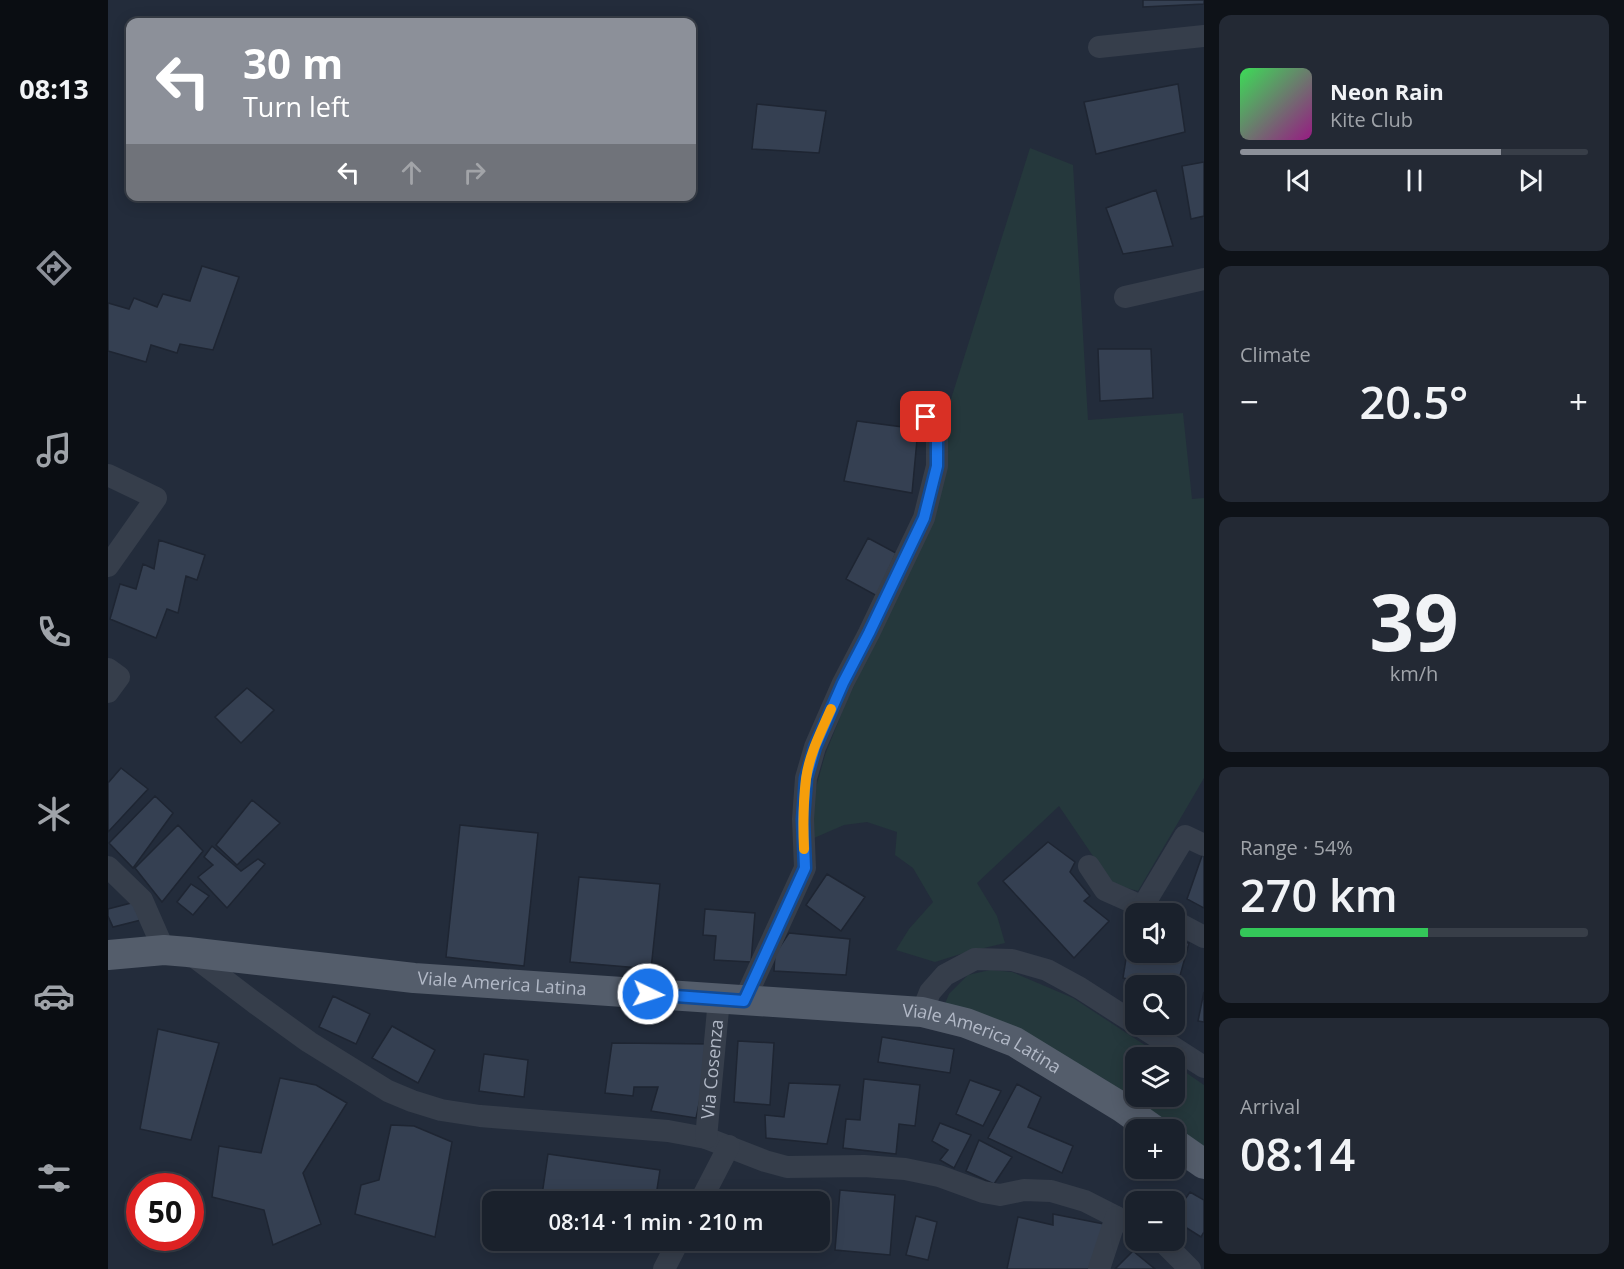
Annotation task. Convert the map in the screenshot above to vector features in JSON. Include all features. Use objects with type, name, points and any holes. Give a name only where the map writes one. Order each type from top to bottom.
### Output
[{"type":"main road","name":"Viale America Latina","points":[[108,955],[176,951],[414,978],[921,1012],[966,1023],[1015,1042],[1138,1119]]},
{"type":"main road","points":[[1185,1151],[1204,1164]]},
{"type":"street","points":[[1099,46],[1204,36]]},
{"type":"street","points":[[1125,297],[1204,279]]},
{"type":"street","name":"Via Cosenza","points":[[706,1138],[731,1000],[805,868],[803,819],[806,778],[815,747],[843,683],[924,518],[937,466],[937,434],[926,417]]},
{"type":"street","points":[[108,475],[156,498],[108,566]]},
{"type":"street","points":[[108,669],[119,677],[108,692]]},
{"type":"street","points":[[1154,903],[1185,836],[1204,845]]},
{"type":"street","points":[[1089,866],[1105,890],[1135,903]]},
{"type":"street","points":[[108,867],[142,900],[176,951],[309,1042],[388,1091],[412,1101],[441,1110],[480,1116],[668,1131],[706,1138],[787,1167],[864,1166],[905,1169],[939,1176],[1000,1196],[1024,1190],[1051,1191],[1085,1201],[1125,1221]]},
{"type":"street","points":[[1185,926],[1204,936]]},
{"type":"street","points":[[921,1012],[930,992],[945,975],[975,959],[1012,960],[1047,970],[1125,1017]]},
{"type":"street","points":[[1153,1035],[1204,1067]]},
{"type":"street","points":[[706,1191],[729,1146]]},
{"type":"street","points":[[1099,1269],[1125,1224]]},
{"type":"street","points":[[664,1269],[673,1251]]},
{"type":"street","points":[[1172,1251],[1190,1269]]},
{"type":"green space","points":[[1030,148],[1073,165],[1088,420],[1183,413],[1192,499],[1204,498],[1204,778],[1138,891],[1112,884],[1059,806],[977,883],[997,916],[1005,943],[935,962],[896,950],[909,929],[933,902],[913,868],[895,855],[897,832],[867,822],[844,825],[814,838],[812,802],[825,755],[846,702],[909,571],[943,428],[918,393],[951,399]]},
{"type":"green space","points":[[990,970],[1012,972],[1073,998],[1125,1032],[1125,1035],[1129,1035],[1148,1047],[1125,1047],[1125,1093],[1103,1078],[944,1006],[949,994],[968,975]]},
{"type":"green space","points":[[1185,1072],[1204,1085],[1204,1147],[1185,1134],[1185,1119],[1163,1119],[1145,1107],[1185,1107]]},
{"type":"building","points":[[1143,0],[1204,0],[1204,4],[1143,7]]},
{"type":"building","points":[[1178,84],[1185,132],[1096,154],[1084,102]]},
{"type":"building","points":[[757,104],[826,111],[819,153],[752,149]]},
{"type":"building","points":[[1204,162],[1204,216],[1191,219],[1182,166]]},
{"type":"building","points":[[1156,190],[1173,246],[1123,254],[1106,208]]},
{"type":"building","points":[[202,266],[239,277],[213,350],[180,344],[177,353],[151,345],[146,362],[108,351],[108,303],[129,309],[134,298],[157,307],[163,294],[190,301]]},
{"type":"building","points":[[1098,349],[1151,349],[1153,398],[1100,401]]},
{"type":"building","points":[[857,421],[918,429],[912,493],[844,481]]},
{"type":"building","points":[[868,538],[896,553],[877,596],[846,579]]},
{"type":"building","points":[[159,540],[205,555],[197,580],[186,576],[178,613],[167,609],[156,638],[110,619],[120,584],[136,589],[143,564],[154,569]]},
{"type":"building","points":[[247,688],[274,710],[241,743],[215,717]]},
{"type":"building","points":[[121,768],[148,789],[108,832],[108,783]]},
{"type":"building","points":[[155,796],[173,813],[133,868],[109,843]]},
{"type":"building","points":[[252,800],[280,823],[237,865],[216,845]]},
{"type":"building","points":[[178,825],[203,851],[162,902],[135,868]]},
{"type":"building","points":[[460,825],[538,833],[524,966],[446,957]]},
{"type":"building","points":[[1048,842],[1075,862],[1070,872],[1090,896],[1084,901],[1109,921],[1074,958],[1003,881]]},
{"type":"building","points":[[212,846],[241,871],[258,859],[265,864],[227,908],[198,877],[213,865],[204,857]]},
{"type":"building","points":[[1204,854],[1204,908],[1187,899]]},
{"type":"building","points":[[827,874],[865,897],[841,931],[806,905]]},
{"type":"building","points":[[579,877],[660,884],[651,969],[570,962]]},
{"type":"building","points":[[191,884],[209,896],[193,915],[177,902]]},
{"type":"building","points":[[135,902],[141,920],[113,927],[108,916],[108,909]]},
{"type":"building","points":[[705,909],[755,913],[751,962],[714,960],[716,936],[703,935]]},
{"type":"building","points":[[789,933],[850,939],[846,975],[774,971],[775,954]]},
{"type":"building","points":[[1185,943],[1189,943],[1185,958]]},
{"type":"building","points":[[1125,963],[1184,963],[1180,975],[1125,975],[1125,978],[1123,978]]},
{"type":"building","points":[[1204,992],[1204,1022],[1198,1021]]},
{"type":"building","points":[[333,996],[370,1014],[356,1044],[319,1027]]},
{"type":"building","points":[[392,1026],[435,1050],[418,1083],[372,1058]]},
{"type":"building","points":[[158,1029],[219,1043],[191,1140],[140,1129]]},
{"type":"building","points":[[882,1037],[954,1049],[950,1073],[878,1062]]},
{"type":"building","points":[[738,1041],[774,1043],[770,1105],[734,1102]]},
{"type":"building","points":[[612,1043],[712,1044],[696,1118],[651,1111],[658,1087],[634,1087],[633,1096],[605,1093]]},
{"type":"building","points":[[484,1054],[528,1060],[524,1097],[479,1091]]},
{"type":"building","points":[[280,1078],[316,1085],[347,1103],[303,1173],[321,1224],[273,1245],[264,1210],[212,1197],[219,1146],[261,1153]]},
{"type":"building","points":[[864,1079],[920,1085],[915,1126],[899,1124],[896,1154],[843,1148],[846,1119],[860,1120]]},
{"type":"building","points":[[970,1080],[1001,1091],[983,1126],[956,1114]]},
{"type":"building","points":[[789,1083],[840,1085],[827,1144],[766,1138],[765,1115],[784,1117]]},
{"type":"building","points":[[1017,1084],[1041,1097],[1028,1127],[1073,1146],[1062,1173],[988,1138]]},
{"type":"building","points":[[940,1123],[971,1135],[954,1168],[940,1160],[948,1150],[932,1141]]},
{"type":"building","points":[[391,1125],[414,1126],[452,1142],[435,1237],[355,1214],[361,1185],[379,1180]]},
{"type":"building","points":[[979,1140],[1012,1157],[994,1184],[966,1171]]},
{"type":"building","points":[[548,1154],[660,1170],[657,1191],[543,1191]]},
{"type":"building","points":[[840,1190],[895,1195],[890,1255],[835,1250]]},
{"type":"building","points":[[1190,1192],[1204,1200],[1204,1232],[1201,1237],[1185,1227],[1185,1199]]},
{"type":"building","points":[[1053,1214],[1104,1224],[1089,1269],[1007,1269],[1018,1217],[1053,1225]]},
{"type":"building","points":[[916,1216],[937,1222],[928,1260],[906,1255]]},
{"type":"building","points":[[1133,1251],[1155,1269],[1115,1269]]},
{"type":"slow traffic","points":[[804,849],[803,819],[806,778],[815,747],[831,709]]},
{"type":"route","points":[[648,994],[744,1001],[805,868],[803,819],[806,778],[815,747],[843,683],[903,565],[924,518],[937,466],[937,434],[926,417]]}]
